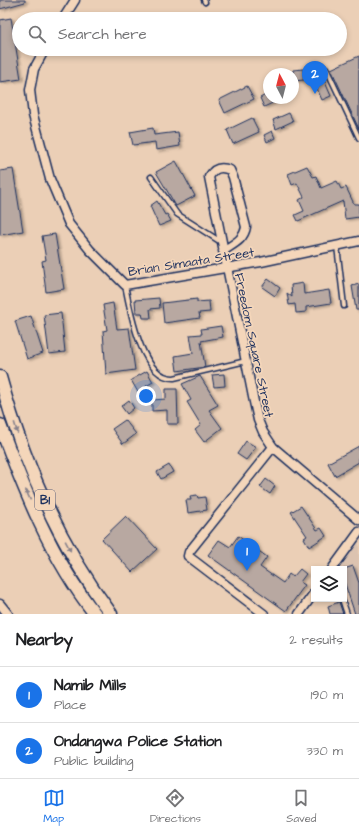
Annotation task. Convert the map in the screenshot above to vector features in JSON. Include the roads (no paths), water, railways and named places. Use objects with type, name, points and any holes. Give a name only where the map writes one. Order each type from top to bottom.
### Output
[{"type":"main road","name":"B1","points":[[0,377],[20,442],[52,515],[76,562],[110,614]]},
{"type":"main road","name":"B1","points":[[0,425],[18,473],[51,544],[79,594],[94,614]]},
{"type":"street","points":[[67,12],[75,0]]},
{"type":"street","name":"Brian Simaata Street","points":[[41,56],[34,69],[30,90],[33,115],[50,179],[69,224],[90,250],[125,285],[359,241]]},
{"type":"street","name":"Freedom Square Street","points":[[223,251],[241,239],[245,234],[246,227],[234,177],[230,170],[224,168],[212,171],[208,177],[226,267],[247,361],[258,420],[273,447],[359,520]]},
{"type":"street","points":[[264,614],[188,556],[189,552],[273,447]]},
{"type":"street","points":[[334,566],[359,532]]},
{"type":"street","points":[[299,614],[311,598]]},
{"type":"street","points":[[0,604],[8,614]]},
{"type":"lane","points":[[321,68],[326,68],[359,138]]},
{"type":"lane","points":[[151,177],[177,214],[221,242]]},
{"type":"lane","points":[[337,246],[344,306]]},
{"type":"lane","points":[[125,285],[138,340],[144,352],[155,367],[168,378],[247,361]]},
{"type":"lane","points":[[343,602],[348,614]]},
{"type":"place","name":"Ondangwa Police Station","points":[[315,94]]},
{"type":"place","name":"Namib Mills","points":[[247,571]]}]
